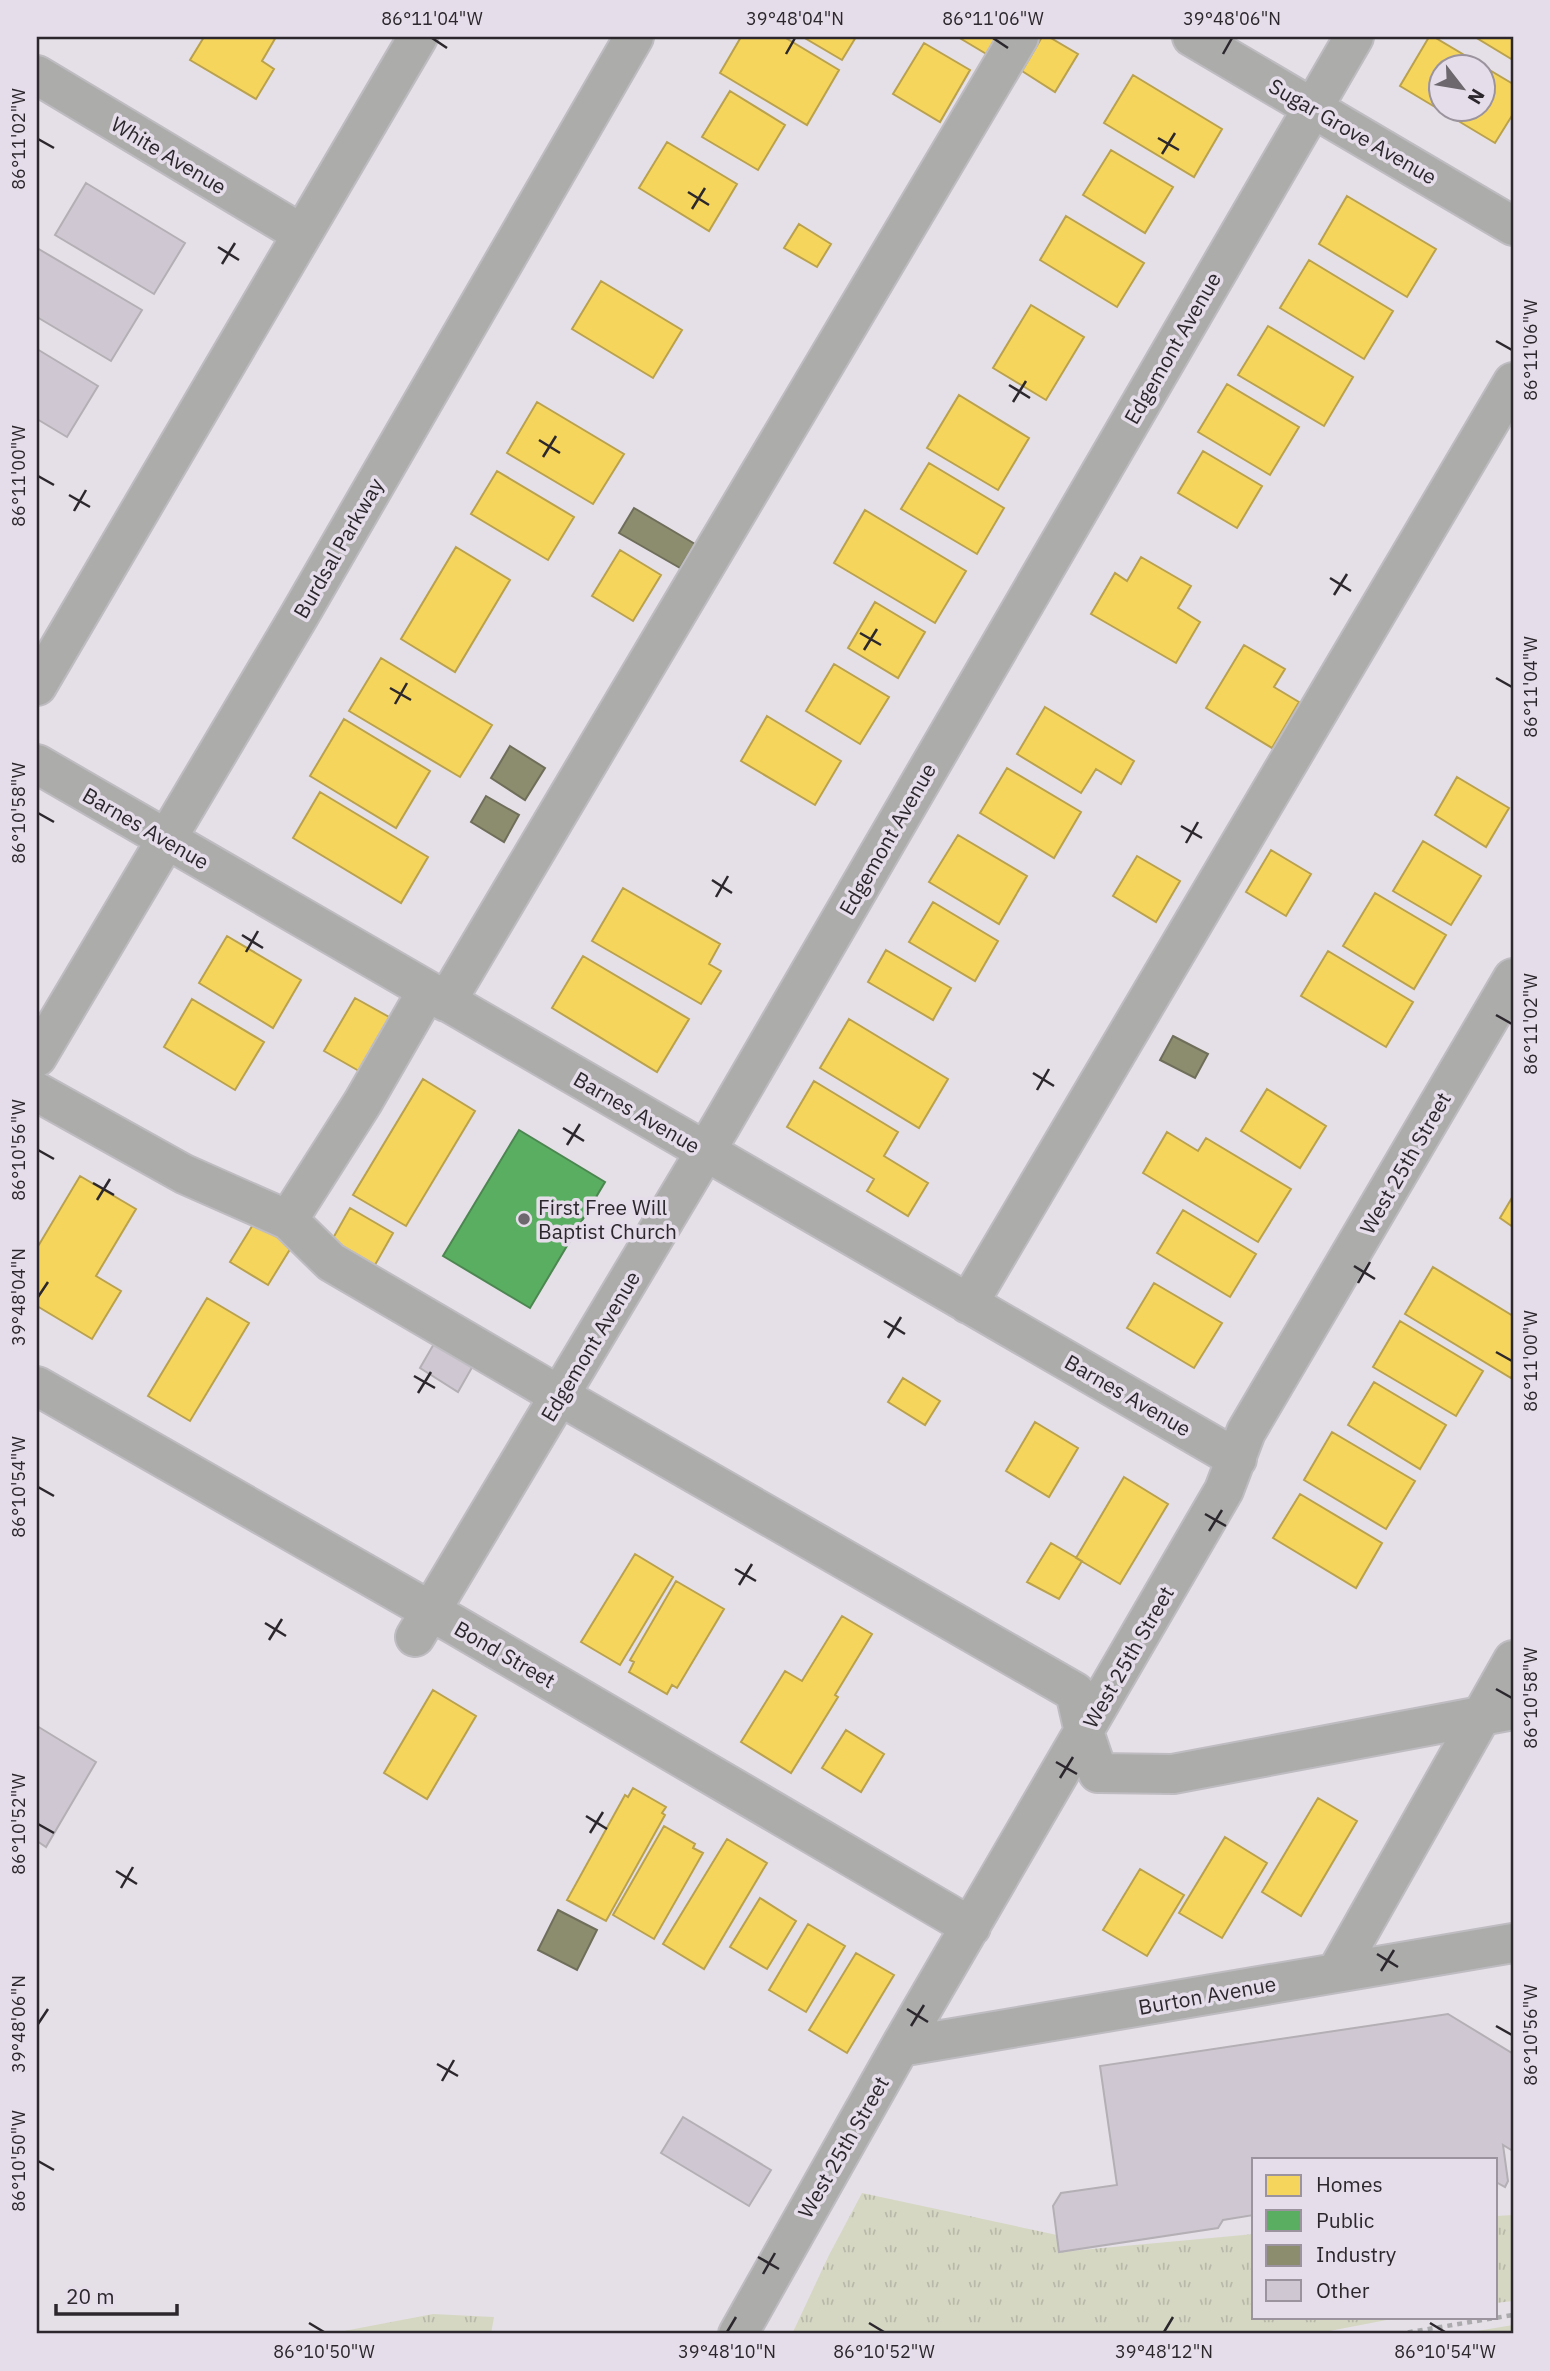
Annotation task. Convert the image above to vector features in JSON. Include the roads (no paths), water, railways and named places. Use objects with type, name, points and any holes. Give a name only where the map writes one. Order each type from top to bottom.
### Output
[{"type":"street","points":[[37,686],[418,37]]},
{"type":"street","name":"Burdsal Parkway","points":[[37,1057],[299,616],[634,37]]},
{"type":"street","points":[[288,1220],[363,1102],[437,996],[1019,37]]},
{"type":"street","name":"Sugar Grove Avenue","points":[[1192,37],[1513,226]]},
{"type":"street","name":"Edgemont Avenue","points":[[423,1624],[706,1151],[1354,37]]},
{"type":"street","name":"White Avenue","points":[[37,75],[302,234]]},
{"type":"street","points":[[968,1304],[1513,382]]},
{"type":"street","name":"Barnes Avenue","points":[[37,764],[1237,1459]]},
{"type":"street","name":"West 25th Street","points":[[738,2334],[900,2047],[1224,1490],[1247,1432],[1513,978]]},
{"type":"street","points":[[37,1092],[184,1174],[288,1220],[331,1262],[1075,1692],[1084,1732],[1098,1773],[1173,1774],[1497,1713]]},
{"type":"street","name":"Bond Street","points":[[37,1386],[423,1624],[971,1927]]},
{"type":"street","points":[[1336,1973],[1497,1713],[1513,1660]]},
{"type":"street","name":"Burton Avenue","points":[[900,2047],[1513,1943]]},
{"type":"place","name":"First Free Will Baptist Church","points":[[524,1219]]}]
